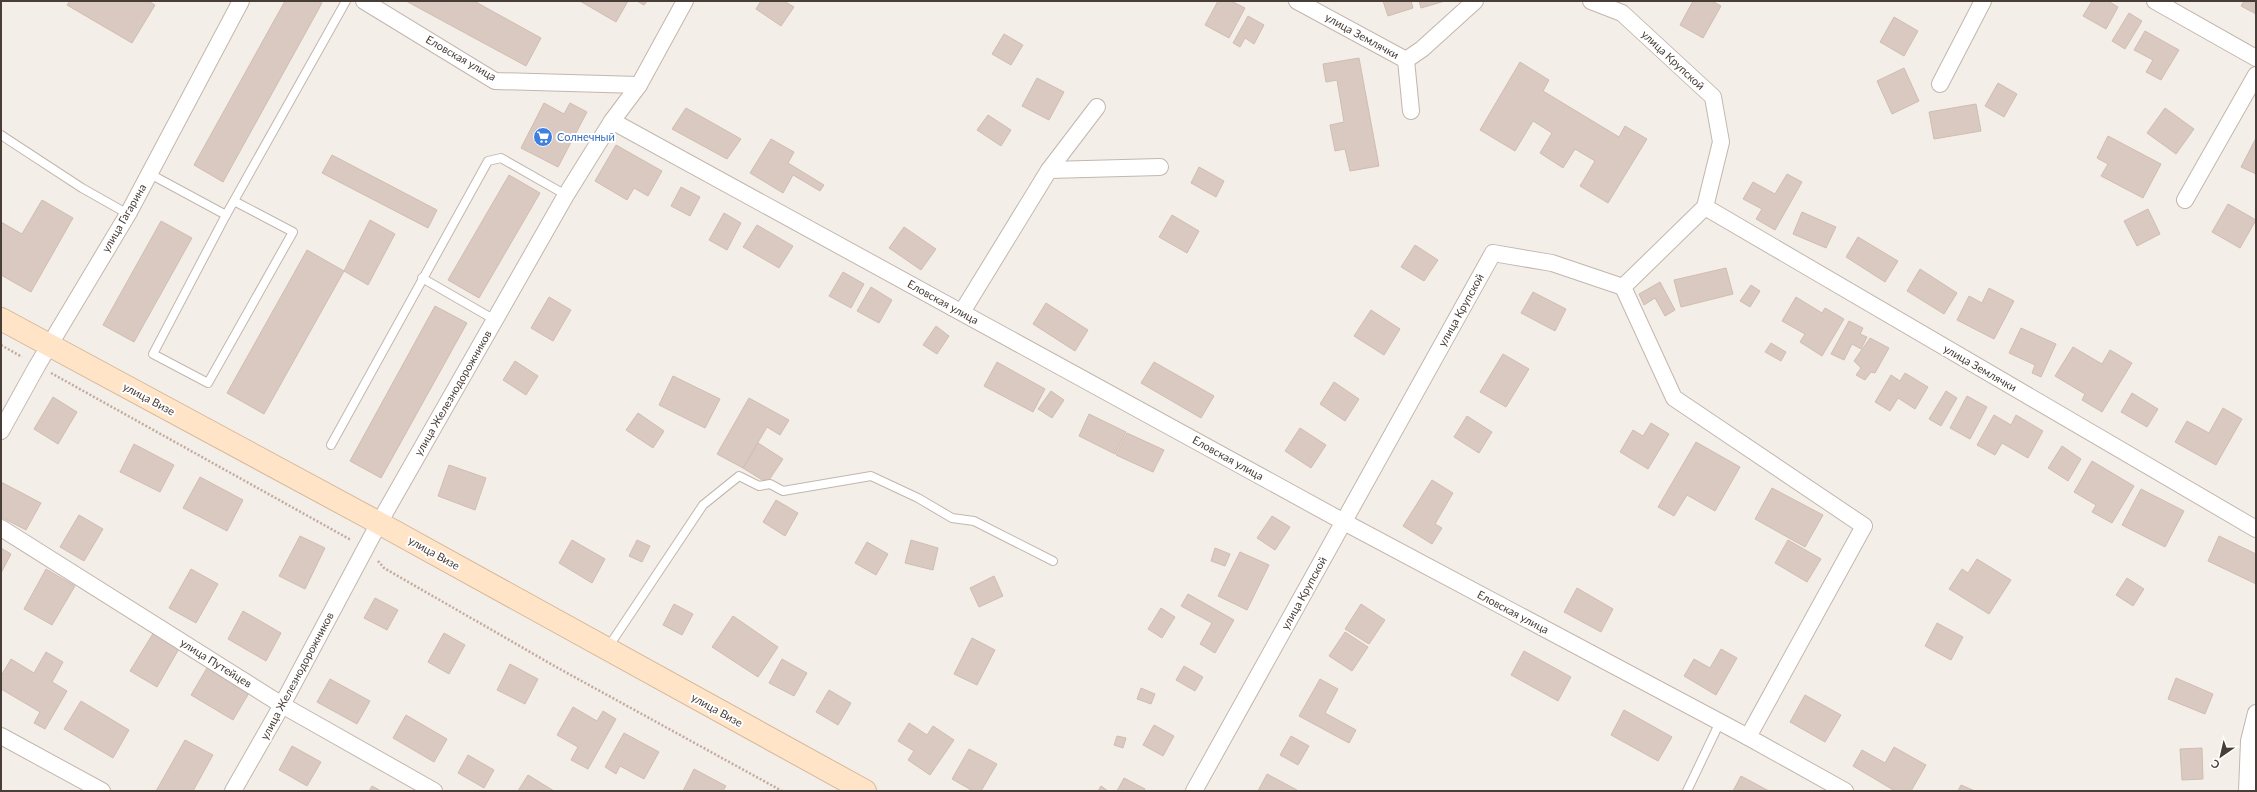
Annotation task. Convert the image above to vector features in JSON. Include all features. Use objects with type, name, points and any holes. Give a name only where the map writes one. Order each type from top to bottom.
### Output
[{"type":"street","name":"улица Гагарина","points":[[1,431],[37,366],[128,214],[241,1]]},
{"type":"street","name":"Еловская улица","points":[[364,1],[495,81],[639,85]]},
{"type":"street","name":"улица Железнодорожников","points":[[233,791],[282,705],[365,548],[566,195],[612,121],[639,85],[685,1]]},
{"type":"street","name":"улица Землячки","points":[[1298,1],[1406,60]]},
{"type":"street","points":[[1410,111],[1406,60],[1422,49],[1475,1]]},
{"type":"street","name":"улица Крупской","points":[[1591,1],[1625,7],[1713,97],[1720,142],[1704,207]]},
{"type":"street","points":[[1940,84],[1982,1]]},
{"type":"street","points":[[2155,1],[2256,58]]},
{"type":"street","points":[[2186,200],[2256,75]]},
{"type":"street","points":[[962,312],[1049,170],[1097,108]]},
{"type":"street","name":"Еловская улица","points":[[612,121],[1344,522],[1748,737],[1845,791]]},
{"type":"street","points":[[1049,170],[1160,167]]},
{"type":"street","name":"улица Землячки","points":[[1704,207],[2256,529]]},
{"type":"street","points":[[1704,207],[1624,287],[1674,398],[1864,526],[1748,737]]},
{"type":"street","name":"улица Крупской","points":[[1194,791],[1493,253],[1552,263],[1624,287]]},
{"type":"street","name":"улица Визе","points":[[1,319],[379,523],[864,791]]},
{"type":"street","name":"улица Путейцев","points":[[1,528],[282,705],[434,791]]},
{"type":"street","points":[[2247,791],[2249,741],[2256,712]]},
{"type":"street","points":[[1,736],[102,791]]},
{"type":"lane","points":[[234,201],[293,232],[208,383],[153,354],[226,215],[346,1]]},
{"type":"lane","points":[[1,135],[82,188],[128,214]]},
{"type":"lane","points":[[331,445],[488,161],[501,158],[566,195]]},
{"type":"lane","points":[[150,174],[226,215]]},
{"type":"lane","points":[[422,278],[495,320]]},
{"type":"lane","points":[[606,649],[703,505],[740,476],[758,486],[770,484],[783,491],[871,476],[918,498],[952,518],[974,521],[1053,561]]},
{"type":"lane","points":[[1687,791],[1720,722]]},
{"type":"path","points":[[1,346],[365,548],[384,568],[390,572],[558,668],[782,791]]},
{"type":"building","points":[[70,1],[148,1],[155,5],[132,43],[67,5]]},
{"type":"building","points":[[285,1],[318,1],[322,3],[223,182],[194,165]]},
{"type":"building","points":[[406,1],[474,1],[541,38],[526,66]]},
{"type":"building","points":[[580,1],[628,1],[616,22]]},
{"type":"building","points":[[637,1],[647,1],[644,5]]},
{"type":"building","points":[[761,1],[784,1],[794,7],[781,26],[756,9]]},
{"type":"building","points":[[1218,1],[1231,1],[1245,8],[1229,38],[1205,25]]},
{"type":"building","points":[[1383,1],[1411,1],[1413,8],[1388,16]]},
{"type":"building","points":[[1419,1],[1445,1],[1421,8]]},
{"type":"building","points":[[1693,1],[1712,1],[1721,6],[1703,38],[1680,25]]},
{"type":"building","points":[[2092,1],[2108,1],[2118,7],[2106,29],[2083,16]]},
{"type":"building","points":[[2244,1],[2256,1],[2256,14],[2241,6]]},
{"type":"building","points":[[2129,13],[2142,21],[2125,49],[2112,41]]},
{"type":"building","points":[[1248,16],[1264,25],[1254,44],[1245,38],[1240,47],[1233,43]]},
{"type":"building","points":[[1894,17],[1918,31],[1904,56],[1880,42]]},
{"type":"building","points":[[2145,31],[2179,50],[2161,80],[2146,72],[2153,60],[2134,50]]},
{"type":"building","points":[[1004,34],[1023,45],[1011,65],[992,54]]},
{"type":"building","points":[[1359,58],[1379,166],[1350,171],[1345,149],[1335,151],[1330,125],[1344,122],[1337,80],[1326,82],[1323,64]]},
{"type":"building","points":[[1520,62],[1549,80],[1543,91],[1619,137],[1625,126],[1647,139],[1608,203],[1580,186],[1595,161],[1575,149],[1563,168],[1540,153],[1552,133],[1533,121],[1515,151],[1480,130]]},
{"type":"building","points":[[1904,68],[1919,101],[1892,114],[1877,81]]},
{"type":"building","points":[[1037,78],[1064,92],[1049,120],[1022,106]]},
{"type":"building","points":[[1998,83],[2017,94],[2004,117],[1985,106]]},
{"type":"building","points":[[544,103],[564,114],[570,103],[587,112],[558,167],[521,148]]},
{"type":"building","points":[[1976,104],[1981,131],[1934,139],[1929,112]]},
{"type":"building","points":[[686,108],[741,139],[727,159],[672,129]]},
{"type":"building","points":[[2165,108],[2194,129],[2176,154],[2147,133]]},
{"type":"building","points":[[988,115],[1011,130],[1001,146],[977,130]]},
{"type":"building","points":[[2108,136],[2161,164],[2143,198],[2101,176],[2108,164],[2097,158]]},
{"type":"building","points":[[2256,138],[2256,174],[2241,167]]},
{"type":"building","points":[[771,139],[794,152],[788,163],[824,185],[820,191],[793,175],[783,193],[750,173]]},
{"type":"building","points":[[616,145],[662,171],[648,196],[634,188],[627,200],[595,181]]},
{"type":"building","points":[[332,155],[437,210],[428,228],[322,173]]},
{"type":"building","points":[[1199,167],[1224,181],[1216,197],[1191,183]]},
{"type":"building","points":[[1787,174],[1802,182],[1775,230],[1756,219],[1762,209],[1743,199],[1753,182],[1775,194]]},
{"type":"building","points":[[509,175],[540,193],[479,298],[448,280]]},
{"type":"building","points":[[681,187],[700,197],[690,216],[671,206]]},
{"type":"building","points":[[42,200],[73,218],[31,292],[1,275],[1,222],[22,234]]},
{"type":"building","points":[[2228,204],[2256,220],[2240,248],[2212,232]]},
{"type":"building","points":[[2148,209],[2160,234],[2137,246],[2124,221]]},
{"type":"building","points":[[1802,212],[1836,227],[1826,248],[1793,234]]},
{"type":"building","points":[[724,213],[741,223],[727,250],[709,240]]},
{"type":"building","points":[[1172,215],[1199,231],[1187,253],[1159,237]]},
{"type":"building","points":[[370,220],[395,234],[368,285],[344,271]]},
{"type":"building","points":[[161,221],[192,238],[134,342],[103,325]]},
{"type":"building","points":[[757,225],[793,246],[779,268],[743,247]]},
{"type":"building","points":[[904,227],[936,249],[921,270],[889,248]]},
{"type":"building","points":[[1858,237],[1898,261],[1885,282],[1846,257]]},
{"type":"building","points":[[1415,245],[1438,260],[1424,281],[1401,267]]},
{"type":"building","points":[[307,250],[344,271],[264,414],[227,393]]},
{"type":"building","points":[[1726,268],[1733,294],[1681,307],[1674,280]]},
{"type":"building","points":[[1920,269],[1957,293],[1944,314],[1907,291]]},
{"type":"building","points":[[843,272],[864,284],[851,308],[829,296]]},
{"type":"building","points":[[1660,282],[1675,310],[1665,316],[1655,298],[1644,305],[1639,294]]},
{"type":"building","points":[[1751,285],[1760,291],[1750,307],[1740,301]]},
{"type":"building","points":[[871,287],[892,300],[879,323],[857,311]]},
{"type":"building","points":[[1989,288],[2014,301],[1994,339],[1957,320],[1969,296],[1982,303]]},
{"type":"building","points":[[1533,292],[1566,309],[1555,331],[1521,313]]},
{"type":"building","points":[[549,297],[571,310],[553,341],[531,328]]},
{"type":"building","points":[[1796,297],[1822,313],[1825,308],[1844,319],[1822,356],[1800,342],[1805,334],[1782,321]]},
{"type":"building","points":[[1046,303],[1088,330],[1075,351],[1033,324]]},
{"type":"building","points":[[435,306],[467,323],[381,478],[350,461]]},
{"type":"building","points":[[1371,310],[1400,329],[1384,355],[1354,336]]},
{"type":"building","points":[[1849,321],[1863,328],[1860,334],[1867,337],[1861,349],[1852,344],[1844,360],[1831,354]]},
{"type":"building","points":[[936,326],[949,336],[937,354],[923,345]]},
{"type":"building","points":[[2021,328],[2056,344],[2041,377],[2032,373],[2035,365],[2009,353]]},
{"type":"building","points":[[1870,338],[1889,348],[1875,373],[1871,372],[1865,380],[1856,375],[1861,368],[1854,361]]},
{"type":"building","points":[[1771,343],[1786,352],[1781,361],[1765,352]]},
{"type":"building","points":[[2073,347],[2102,364],[2110,350],[2132,363],[2102,412],[2082,400],[2085,394],[2055,376]]},
{"type":"building","points":[[1503,354],[1529,369],[1506,407],[1480,392]]},
{"type":"building","points":[[515,361],[538,376],[526,395],[503,380]]},
{"type":"building","points":[[997,362],[1045,389],[1033,412],[984,386]]},
{"type":"building","points":[[1154,362],[1214,396],[1201,418],[1141,383]]},
{"type":"building","points":[[1905,373],[1928,387],[1915,409],[1898,398],[1890,411],[1875,402],[1891,375],[1900,381]]},
{"type":"building","points":[[673,376],[720,399],[705,428],[659,405]]},
{"type":"building","points":[[1334,382],[1359,399],[1345,421],[1320,404]]},
{"type":"building","points":[[1051,391],[1064,400],[1052,418],[1038,409]]},
{"type":"building","points":[[1946,391],[1957,398],[1941,426],[1929,419]]},
{"type":"building","points":[[2132,393],[2158,409],[2147,427],[2121,412]]},
{"type":"building","points":[[1967,396],[1987,407],[1970,439],[1950,428]]},
{"type":"building","points":[[53,397],[77,412],[58,444],[34,429]]},
{"type":"building","points":[[749,398],[789,420],[780,435],[767,427],[743,468],[717,454]]},
{"type":"building","points":[[2223,408],[2242,419],[2216,465],[2175,442],[2187,421],[2209,433]]},
{"type":"building","points":[[638,413],[664,431],[653,448],[626,430]]},
{"type":"building","points":[[1089,414],[1126,432],[1115,454],[1079,436]]},
{"type":"building","points":[[1994,415],[2011,425],[2016,415],[2043,431],[2028,458],[2002,443],[1995,455],[1977,445]]},
{"type":"building","points":[[1467,416],[1492,432],[1479,453],[1454,437]]},
{"type":"building","points":[[1651,423],[1669,434],[1648,469],[1620,452],[1633,430],[1643,436]]},
{"type":"building","points":[[1300,428],[1326,445],[1311,468],[1285,451]]},
{"type":"building","points":[[1127,433],[1164,450],[1153,472],[1116,455]]},
{"type":"building","points":[[1696,442],[1740,467],[1715,511],[1687,495],[1674,516],[1658,507]]},
{"type":"building","points":[[758,443],[783,459],[767,483],[743,468]]},
{"type":"building","points":[[134,444],[174,465],[160,492],[120,472]]},
{"type":"building","points":[[2062,446],[2081,459],[2068,481],[2048,468]]},
{"type":"building","points":[[2092,461],[2134,486],[2112,523],[2092,512],[2096,505],[2074,492]]},
{"type":"building","points":[[449,465],[486,478],[475,510],[438,496]]},
{"type":"building","points":[[200,477],[243,500],[227,531],[183,508]]},
{"type":"building","points":[[1432,480],[1453,493],[1435,524],[1442,528],[1432,544],[1403,526]]},
{"type":"building","points":[[1,482],[41,503],[26,530],[1,517]]},
{"type":"building","points":[[1772,488],[1823,515],[1805,547],[1755,519]]},
{"type":"building","points":[[2141,489],[2184,511],[2165,547],[2122,525]]},
{"type":"building","points":[[776,500],[798,513],[785,536],[763,522]]},
{"type":"building","points":[[79,515],[103,529],[84,561],[60,547]]},
{"type":"building","points":[[1272,516],[1290,527],[1275,550],[1257,538]]},
{"type":"building","points":[[300,536],[325,548],[305,589],[279,576]]},
{"type":"building","points":[[2219,536],[2256,554],[2256,584],[2208,561]]},
{"type":"building","points":[[572,540],[605,559],[592,583],[559,563]]},
{"type":"building","points":[[637,540],[650,546],[642,562],[629,556]]},
{"type":"building","points":[[911,540],[938,548],[933,570],[905,563]]},
{"type":"building","points":[[1788,540],[1821,559],[1807,582],[1775,563]]},
{"type":"building","points":[[867,542],[888,554],[876,575],[855,563]]},
{"type":"building","points":[[1,548],[11,554],[1,573]]},
{"type":"building","points":[[1215,548],[1230,554],[1225,566],[1211,561]]},
{"type":"building","points":[[1240,552],[1269,565],[1247,610],[1218,596]]},
{"type":"building","points":[[1977,559],[2011,580],[1989,614],[1949,589],[1962,569],[1968,573]]},
{"type":"building","points":[[46,569],[75,586],[52,625],[24,609]]},
{"type":"building","points":[[191,569],[218,584],[196,623],[169,608]]},
{"type":"building","points":[[994,576],[1003,596],[979,607],[970,588]]},
{"type":"building","points":[[2127,578],[2144,589],[2133,606],[2116,595]]},
{"type":"building","points":[[1577,588],[1613,609],[1601,632],[1564,612]]},
{"type":"building","points":[[1188,594],[1234,620],[1215,653],[1200,644],[1212,623],[1181,606]]},
{"type":"building","points":[[375,598],[398,610],[387,630],[364,618]]},
{"type":"building","points":[[674,604],[693,614],[682,635],[663,625]]},
{"type":"building","points":[[1361,604],[1385,620],[1369,644],[1345,629]]},
{"type":"building","points":[[1161,608],[1175,617],[1162,638],[1148,629]]},
{"type":"building","points":[[243,611],[281,633],[266,661],[228,639]]},
{"type":"building","points":[[733,616],[778,647],[758,677],[712,647]]},
{"type":"building","points":[[1937,623],[1963,637],[1951,660],[1925,646]]},
{"type":"building","points":[[154,632],[180,647],[157,687],[130,671]]},
{"type":"building","points":[[1345,632],[1368,647],[1352,671],[1329,656]]},
{"type":"building","points":[[444,633],[465,645],[449,674],[428,662]]},
{"type":"building","points":[[972,638],[995,650],[977,685],[954,674]]},
{"type":"building","points":[[1721,649],[1737,658],[1716,695],[1684,676],[1694,659],[1710,668]]},
{"type":"building","points":[[1524,651],[1571,677],[1558,701],[1511,675]]},
{"type":"building","points":[[46,652],[63,662],[52,682],[67,691],[45,729],[34,723],[40,712],[1,689],[1,676],[11,659],[34,673]]},
{"type":"building","points":[[782,659],[807,673],[794,696],[769,683]]},
{"type":"building","points":[[510,664],[538,679],[525,704],[497,690]]},
{"type":"building","points":[[1184,666],[1203,677],[1195,691],[1176,680]]},
{"type":"building","points":[[207,668],[249,693],[233,720],[191,695]]},
{"type":"building","points":[[2176,678],[2213,694],[2205,714],[2168,699]]},
{"type":"building","points":[[330,679],[370,701],[357,724],[317,702]]},
{"type":"building","points":[[1320,679],[1338,689],[1325,713],[1356,730],[1349,743],[1299,716]]},
{"type":"building","points":[[1141,688],[1155,694],[1151,704],[1137,699]]},
{"type":"building","points":[[829,690],[851,703],[838,725],[816,712]]},
{"type":"building","points":[[1805,695],[1841,715],[1825,742],[1790,722]]},
{"type":"building","points":[[81,701],[129,730],[113,758],[64,729]]},
{"type":"building","points":[[573,707],[597,721],[603,711],[616,719],[588,769],[571,760],[578,747],[557,735]]},
{"type":"building","points":[[1624,710],[1672,737],[1658,761],[1611,735]]},
{"type":"building","points":[[406,715],[447,739],[434,762],[393,738]]},
{"type":"building","points":[[909,723],[927,735],[933,726],[954,740],[930,775],[908,760],[914,751],[898,741]]},
{"type":"building","points":[[1154,725],[1174,736],[1163,756],[1143,745]]},
{"type":"building","points":[[624,733],[659,752],[644,779],[620,766],[616,774],[605,767]]},
{"type":"building","points":[[1117,736],[1126,738],[1123,748],[1114,745]]},
{"type":"building","points":[[1291,736],[1309,746],[1298,765],[1280,755]]},
{"type":"building","points":[[185,740],[213,755],[193,791],[156,791]]},
{"type":"building","points":[[292,746],[321,762],[307,786],[279,770]]},
{"type":"building","points":[[1894,747],[1926,765],[1911,791],[1895,791],[1853,766],[1862,750],[1885,763]]},
{"type":"building","points":[[2202,748],[2203,779],[2182,780],[2180,749]]},
{"type":"building","points":[[969,749],[997,764],[981,791],[973,791],[952,779]]},
{"type":"building","points":[[468,755],[494,770],[484,788],[458,773]]},
{"type":"building","points":[[694,769],[726,786],[723,791],[683,791]]},
{"type":"building","points":[[1267,774],[1297,790],[1258,791]]},
{"type":"building","points":[[528,775],[554,791],[518,791]]},
{"type":"building","points":[[1741,776],[1769,791],[1733,791]]},
{"type":"building","points":[[1124,778],[1145,789],[1144,791],[1117,791]]},
{"type":"building","points":[[1961,785],[1975,791],[1958,791]]},
{"type":"building","points":[[372,786],[381,791],[369,791]]},
{"type":"building","points":[[1101,786],[1108,791],[1098,791]]},
{"type":"place","name":"Солнечный","points":[[543,137]]}]
